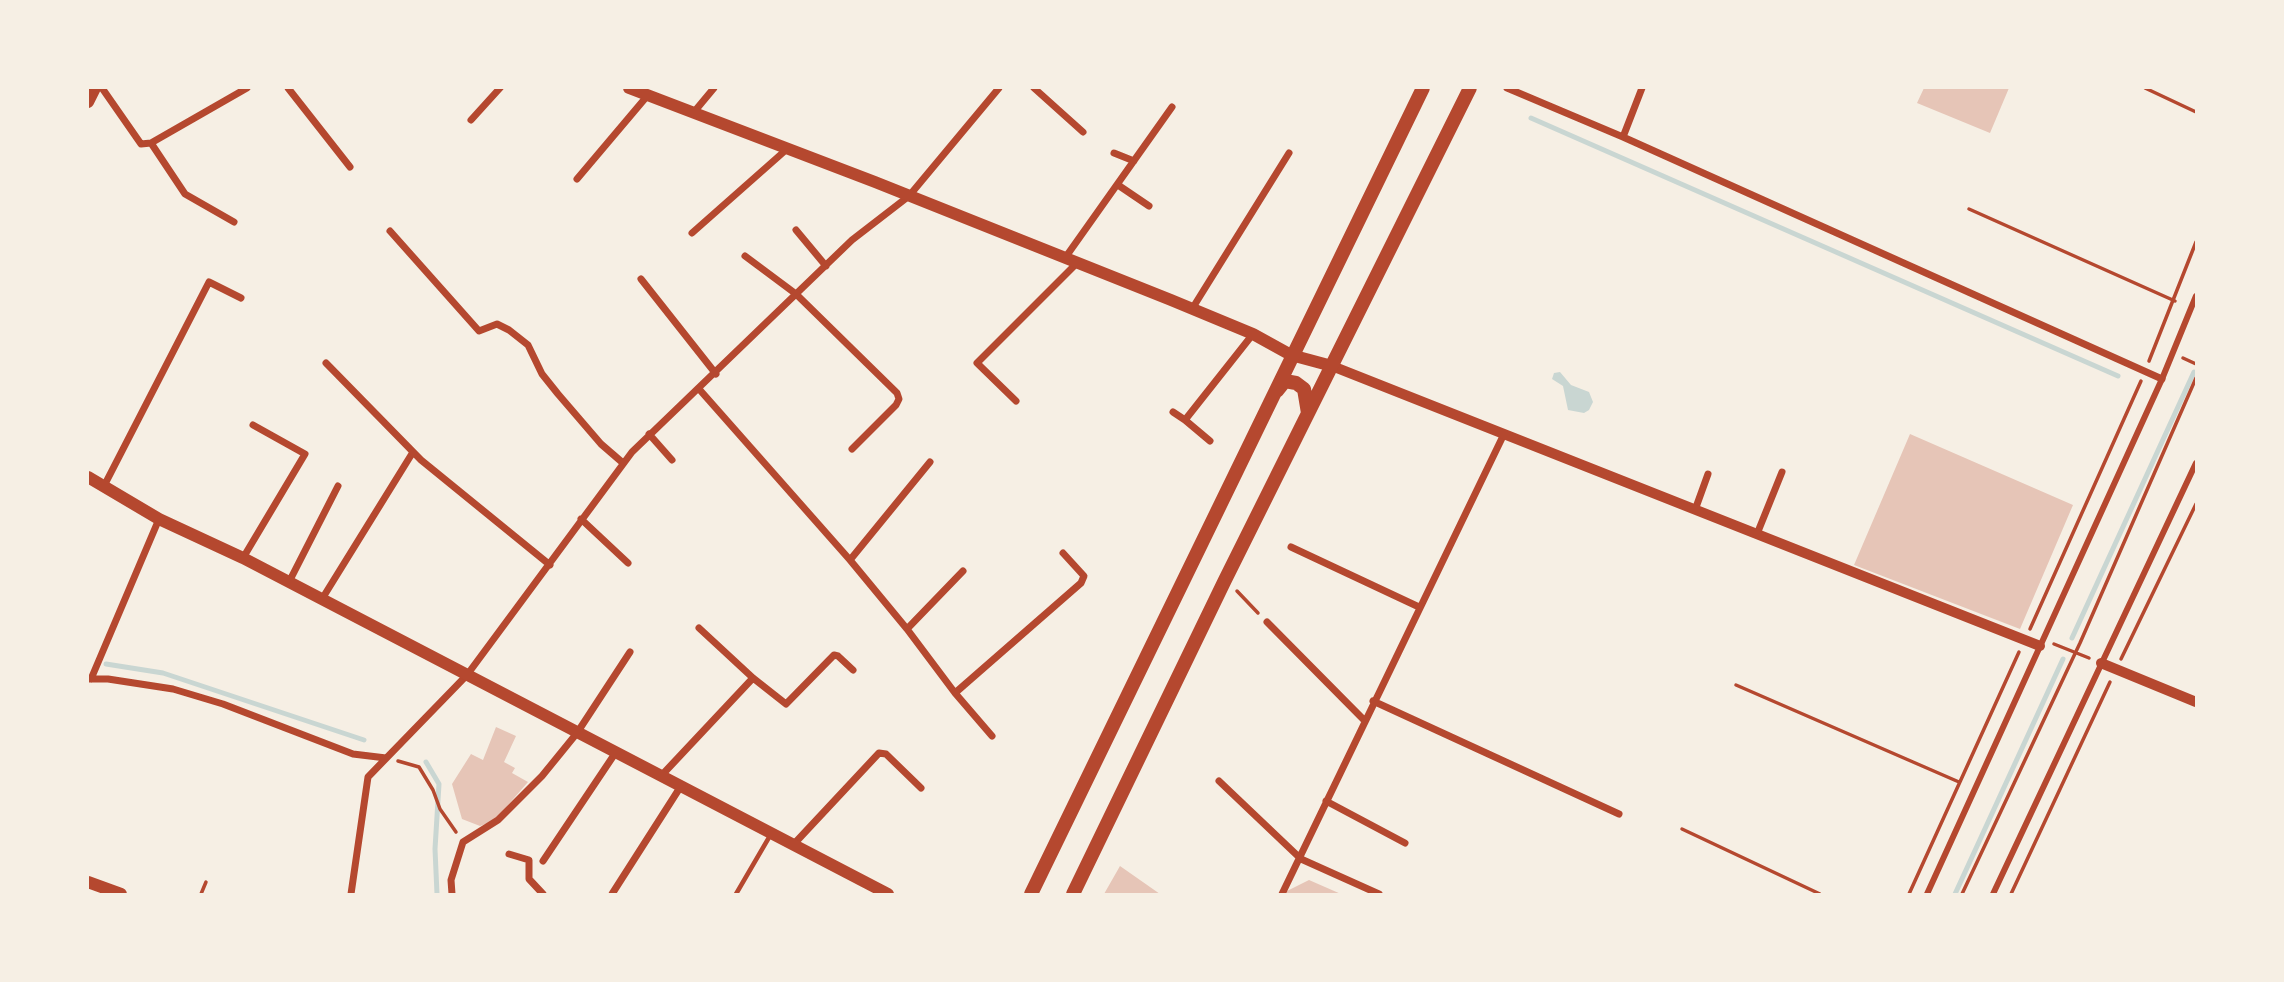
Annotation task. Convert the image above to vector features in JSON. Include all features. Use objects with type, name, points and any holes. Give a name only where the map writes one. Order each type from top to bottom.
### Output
[{"type":"main road","points":[[88,102],[95,88]]},
{"type":"main road","points":[[629,88],[1071,260],[1253,334],[1291,355],[1332,366]]},
{"type":"main road","points":[[1073,894],[1225,580],[1470,88]]},
{"type":"main road","points":[[1031,894],[1418,89]]},
{"type":"main road","points":[[1268,403],[1285,382],[1296,383],[1304,389],[1308,413]]},
{"type":"main road","points":[[88,477],[159,519],[243,558],[888,894]]},
{"type":"main road","points":[[88,882],[121,894]]},
{"type":"street","points":[[102,88],[141,144],[151,143],[247,88]]},
{"type":"street","points":[[288,88],[350,167]]},
{"type":"street","points":[[471,120],[499,88]]},
{"type":"street","points":[[694,112],[714,88]]},
{"type":"street","points":[[351,894],[368,777],[467,675],[623,463],[649,434],[716,374],[852,240],[909,196],[999,88]]},
{"type":"street","points":[[1034,88],[1083,132]]},
{"type":"street","points":[[1507,88],[1623,137],[2162,380]]},
{"type":"street","points":[[1623,137],[1642,88]]},
{"type":"street","points":[[577,179],[648,95]]},
{"type":"street","points":[[1016,401],[977,363],[1071,260],[1172,107]]},
{"type":"street","points":[[151,143],[186,194],[234,222]]},
{"type":"street","points":[[692,233],[788,148]]},
{"type":"street","points":[[1114,153],[1134,161]]},
{"type":"street","points":[[1192,309],[1289,153]]},
{"type":"street","points":[[1118,185],[1149,206]]},
{"type":"street","points":[[390,230],[479,331],[497,324],[528,345],[542,374],[558,394],[601,444],[623,463]]},
{"type":"street","points":[[796,230],[826,266]]},
{"type":"street","points":[[745,256],[796,294],[897,393],[899,399],[896,405],[852,449]]},
{"type":"street","points":[[641,279],[716,374]]},
{"type":"street","points":[[104,486],[209,282],[241,298]]},
{"type":"street","points":[[1927,894],[2162,380],[2196,296]]},
{"type":"street","points":[[1185,420],[1253,334]]},
{"type":"street","points":[[326,363],[413,452],[550,565]]},
{"type":"street","points":[[1332,366],[2025,640],[2041,643]]},
{"type":"street","points":[[699,389],[850,561],[992,736]]},
{"type":"street","points":[[1173,412],[1210,441]]},
{"type":"street","points":[[243,558],[305,454],[253,425]]},
{"type":"street","points":[[649,434],[672,460]]},
{"type":"street","points":[[1282,894],[1504,434]]},
{"type":"street","points":[[322,599],[413,452]]},
{"type":"street","points":[[850,561],[930,462]]},
{"type":"street","points":[[1993,894],[2196,463]]},
{"type":"street","points":[[1757,534],[1782,472]]},
{"type":"street","points":[[1695,510],[1708,474]]},
{"type":"street","points":[[289,582],[338,486]]},
{"type":"street","points":[[159,519],[89,679],[173,688],[223,704],[353,754],[386,758]]},
{"type":"street","points":[[581,519],[628,563]]},
{"type":"street","points":[[1291,547],[1419,607]]},
{"type":"street","points":[[955,692],[1081,583],[1084,576],[1063,553]]},
{"type":"street","points":[[907,629],[963,571]]},
{"type":"street","points":[[1267,622],[1364,720]]},
{"type":"street","points":[[699,628],[753,678],[786,704],[834,655],[853,670]]},
{"type":"street","points":[[452,894],[451,880],[463,842],[498,820],[542,776],[577,733],[630,652]]},
{"type":"street","points":[[2101,663],[2196,702]]},
{"type":"street","points":[[661,776],[753,678]]},
{"type":"street","points":[[1373,701],[1619,814]]},
{"type":"street","points":[[543,861],[616,752]]},
{"type":"street","points":[[793,845],[879,753],[886,754],[921,788]]},
{"type":"street","points":[[1219,780],[1301,859],[1379,894]]},
{"type":"street","points":[[611,894],[681,786]]},
{"type":"street","points":[[1325,801],[1405,843]]},
{"type":"street","points":[[509,854],[529,860],[529,879],[543,894]]},
{"type":"lane","points":[[736,894],[771,834]]},
{"type":"path","points":[[2145,88],[2196,111]]},
{"type":"path","points":[[1969,209],[2192,309]]},
{"type":"path","points":[[1909,894],[2144,372],[2196,243]]},
{"type":"path","points":[[1962,894],[2075,653],[2196,378]]},
{"type":"path","points":[[2011,894],[2196,504]]},
{"type":"path","points":[[1225,580],[1267,622]]},
{"type":"path","points":[[2041,643],[2101,663]]},
{"type":"path","points":[[1736,685],[1975,788]]},
{"type":"path","points":[[386,758],[419,767],[434,792],[440,809],[463,842]]},
{"type":"path","points":[[1682,829],[1820,894]]},
{"type":"path","points":[[201,894],[206,882]]},
{"type":"shaded area","points":[[1560,372],[1571,385],[1589,392],[1593,402],[1589,410],[1584,413],[1568,410],[1563,386],[1552,379],[1554,373]]},
{"type":"building","points":[[1924,88],[2009,88],[1990,133],[1917,103]]},
{"type":"building","points":[[1910,434],[2073,505],[2020,629],[1854,565]]},
{"type":"building","points":[[496,727],[516,736],[504,762],[515,768],[512,773],[528,782],[494,821],[480,826],[462,819],[452,784],[471,754],[483,760]]},
{"type":"building","points":[[1120,866],[1160,894],[1104,894]]},
{"type":"building","points":[[1309,880],[1341,894],[1281,894]]},
{"type":"waterway","points":[[1531,118],[2118,376]]},
{"type":"waterway","points":[[2072,638],[2194,372]]},
{"type":"waterway","points":[[1955,894],[2063,659]]},
{"type":"waterway","points":[[106,664],[163,673],[364,740]]},
{"type":"waterway","points":[[426,762],[439,784],[435,849],[437,894]]}]
